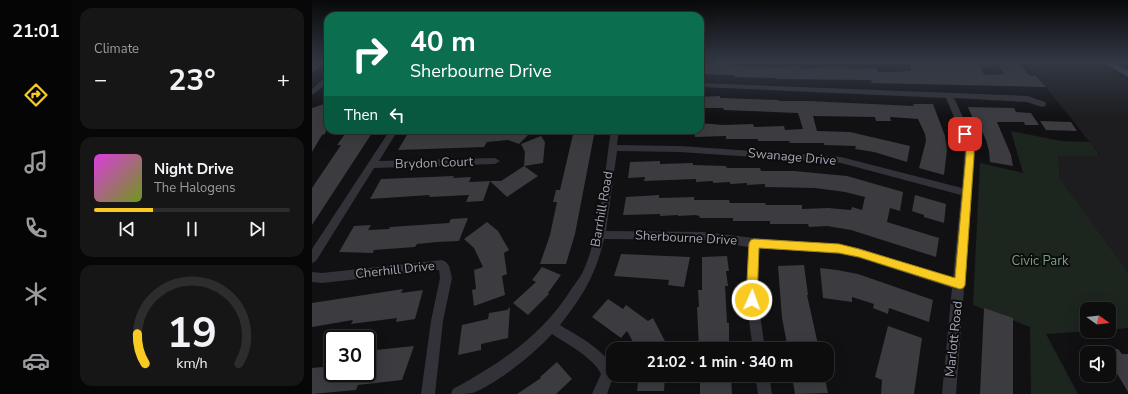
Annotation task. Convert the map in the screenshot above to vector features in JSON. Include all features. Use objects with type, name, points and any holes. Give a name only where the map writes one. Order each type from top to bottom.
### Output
[{"type":"street","points":[[312,93],[324,82]]},
{"type":"street","points":[[704,85],[1028,99],[1042,104]]},
{"type":"street","name":"Marlott Road","points":[[949,96],[970,143],[960,285],[949,394]]},
{"type":"street","points":[[312,258],[392,134]]},
{"type":"street","name":"Barrhill Road","points":[[458,394],[512,362],[552,327],[569,306],[590,269],[600,235],[614,134]]},
{"type":"street","name":"Swanage Drive","points":[[612,148],[667,148],[840,160],[967,193]]},
{"type":"street","name":"Brydon Court","points":[[373,165],[495,161]]},
{"type":"street","name":"Sherbourne Drive","points":[[600,235],[703,236],[754,243],[839,248],[960,285]]},
{"type":"street","points":[[754,243],[752,300],[758,342]]},
{"type":"street","name":"Cherhill Drive","points":[[312,277],[322,278],[442,265],[445,269],[446,278],[437,321],[428,394]]},
{"type":"street","points":[[552,327],[595,356],[606,367],[608,375],[599,394]]},
{"type":"street","points":[[763,382],[765,394]]},
{"type":"shaded area","points":[[1041,80],[1128,80],[1128,272],[1060,180],[1058,156],[1100,155]]},
{"type":"green space","name":"Civic Park","points":[[1011,131],[1061,141],[1090,142],[1100,156],[1058,156],[1060,179],[1128,272],[1128,328],[1116,329],[1116,302],[1080,302],[1080,332],[1046,334],[1078,394],[1031,394],[1030,327],[973,305],[980,163],[1023,173]]},
{"type":"building","points":[[871,80],[1040,80],[1046,87],[872,83]]},
{"type":"building","points":[[720,96],[720,98],[914,106],[913,104],[933,104],[945,136],[947,150],[944,175],[919,168],[926,141],[925,134],[918,119],[890,117],[891,121],[876,121],[875,117],[813,116],[817,131],[850,132],[910,146],[907,162],[874,152],[855,149],[856,146],[824,145],[824,143],[790,143],[789,141],[758,141],[758,139],[726,139],[726,136],[695,137],[695,134],[704,134],[704,123],[723,125],[753,124],[754,127],[784,126],[785,130],[803,129],[798,113],[704,108],[704,97]]},
{"type":"building","points":[[324,104],[325,134],[322,135],[312,152],[312,108]]},
{"type":"building","points":[[968,107],[1014,108],[1016,112],[1031,113],[1039,125],[1025,125],[1024,122],[997,122],[1011,155],[1013,166],[990,162],[986,140],[977,121],[974,121]]},
{"type":"building","points":[[1040,121],[1071,122],[1077,131],[1046,130]]},
{"type":"building","points":[[345,134],[371,134],[312,225],[312,188],[341,145],[337,145]]},
{"type":"building","points":[[529,134],[519,144],[508,140],[487,142],[484,147],[398,150],[407,135]]},
{"type":"building","points":[[573,134],[594,134],[575,234],[566,264],[540,264],[550,235],[557,202],[553,202],[556,190],[560,190]]},
{"type":"building","points":[[541,136],[545,142],[543,163],[524,166],[525,152],[521,144]]},
{"type":"building","points":[[660,161],[660,164],[693,163],[693,165],[726,166],[727,168],[760,168],[761,171],[794,171],[847,176],[903,192],[900,211],[890,208],[887,222],[939,238],[936,257],[851,230],[827,226],[809,227],[808,224],[770,224],[770,221],[733,221],[733,218],[700,218],[696,215],[623,215],[626,197],[659,195],[659,198],[694,197],[694,200],[729,200],[730,203],[802,205],[802,209],[828,208],[851,210],[852,207],[862,210],[865,197],[845,192],[815,188],[765,187],[765,184],[747,185],[747,183],[730,184],[730,182],[713,183],[713,181],[696,182],[696,179],[644,181],[645,177],[628,178],[630,162]]},
{"type":"building","points":[[524,166],[538,176],[507,197],[490,181],[501,181]]},
{"type":"building","points":[[454,176],[453,178],[471,177],[469,182],[490,181],[483,201],[466,202],[469,195],[429,197],[430,195],[370,199],[381,179]]},
{"type":"building","points":[[915,195],[946,204],[944,223],[924,217],[924,215],[912,211]]},
{"type":"building","points":[[468,218],[459,241],[417,244],[415,247],[374,250],[373,253],[339,252],[354,226],[371,225],[368,230],[389,229],[390,227],[449,223],[451,219]]},
{"type":"building","points":[[487,222],[498,231],[509,250],[504,253],[507,274],[502,276],[505,295],[474,306],[472,290],[476,289],[474,270],[483,267],[474,248],[464,239]]},
{"type":"building","points":[[621,254],[690,257],[684,287],[668,285],[669,280],[614,276]]},
{"type":"building","points":[[727,256],[729,271],[726,271],[728,286],[725,286],[727,323],[729,323],[729,342],[699,342],[697,307],[699,307],[698,290],[702,290],[702,257]]},
{"type":"building","points":[[804,265],[807,295],[817,342],[787,342],[782,318],[778,266]]},
{"type":"building","points":[[542,267],[561,275],[548,293],[549,294],[528,315],[513,303],[536,282],[532,280]]},
{"type":"building","points":[[820,268],[858,274],[933,300],[929,322],[889,308],[888,314],[873,308],[874,304],[852,297],[852,302],[823,298]]},
{"type":"building","points":[[403,289],[401,293],[423,290],[415,319],[396,322],[397,318],[351,324],[353,320],[312,327],[312,303]]},
{"type":"building","points":[[608,299],[623,309],[626,305],[648,321],[653,318],[665,342],[633,342],[627,331],[621,338],[592,317]]},
{"type":"building","points":[[510,307],[508,338],[481,344],[481,350],[458,355],[462,325],[488,319],[489,313],[507,310]]},
{"type":"building","points":[[984,308],[1013,318],[1013,394],[980,394]]},
{"type":"building","points":[[888,326],[922,338],[914,394],[881,394],[882,380],[875,377]]},
{"type":"building","points":[[414,346],[402,380],[358,385],[356,390],[312,394],[312,368],[324,367],[324,382],[376,382],[376,350]]},
{"type":"building","points":[[1116,349],[1118,349],[1122,354],[1128,354],[1128,392],[1116,372]]},
{"type":"building","points":[[557,362],[572,379],[556,394],[517,394],[541,378],[540,377]]},
{"type":"building","points":[[638,382],[665,382],[664,391],[637,391]]},
{"type":"building","points":[[700,382],[731,382],[732,394],[700,394]]},
{"type":"building","points":[[793,382],[826,382],[828,393],[795,394]]},
{"type":"route","points":[[752,300],[754,243],[839,248],[960,285],[970,155],[970,143],[965,134]]}]
